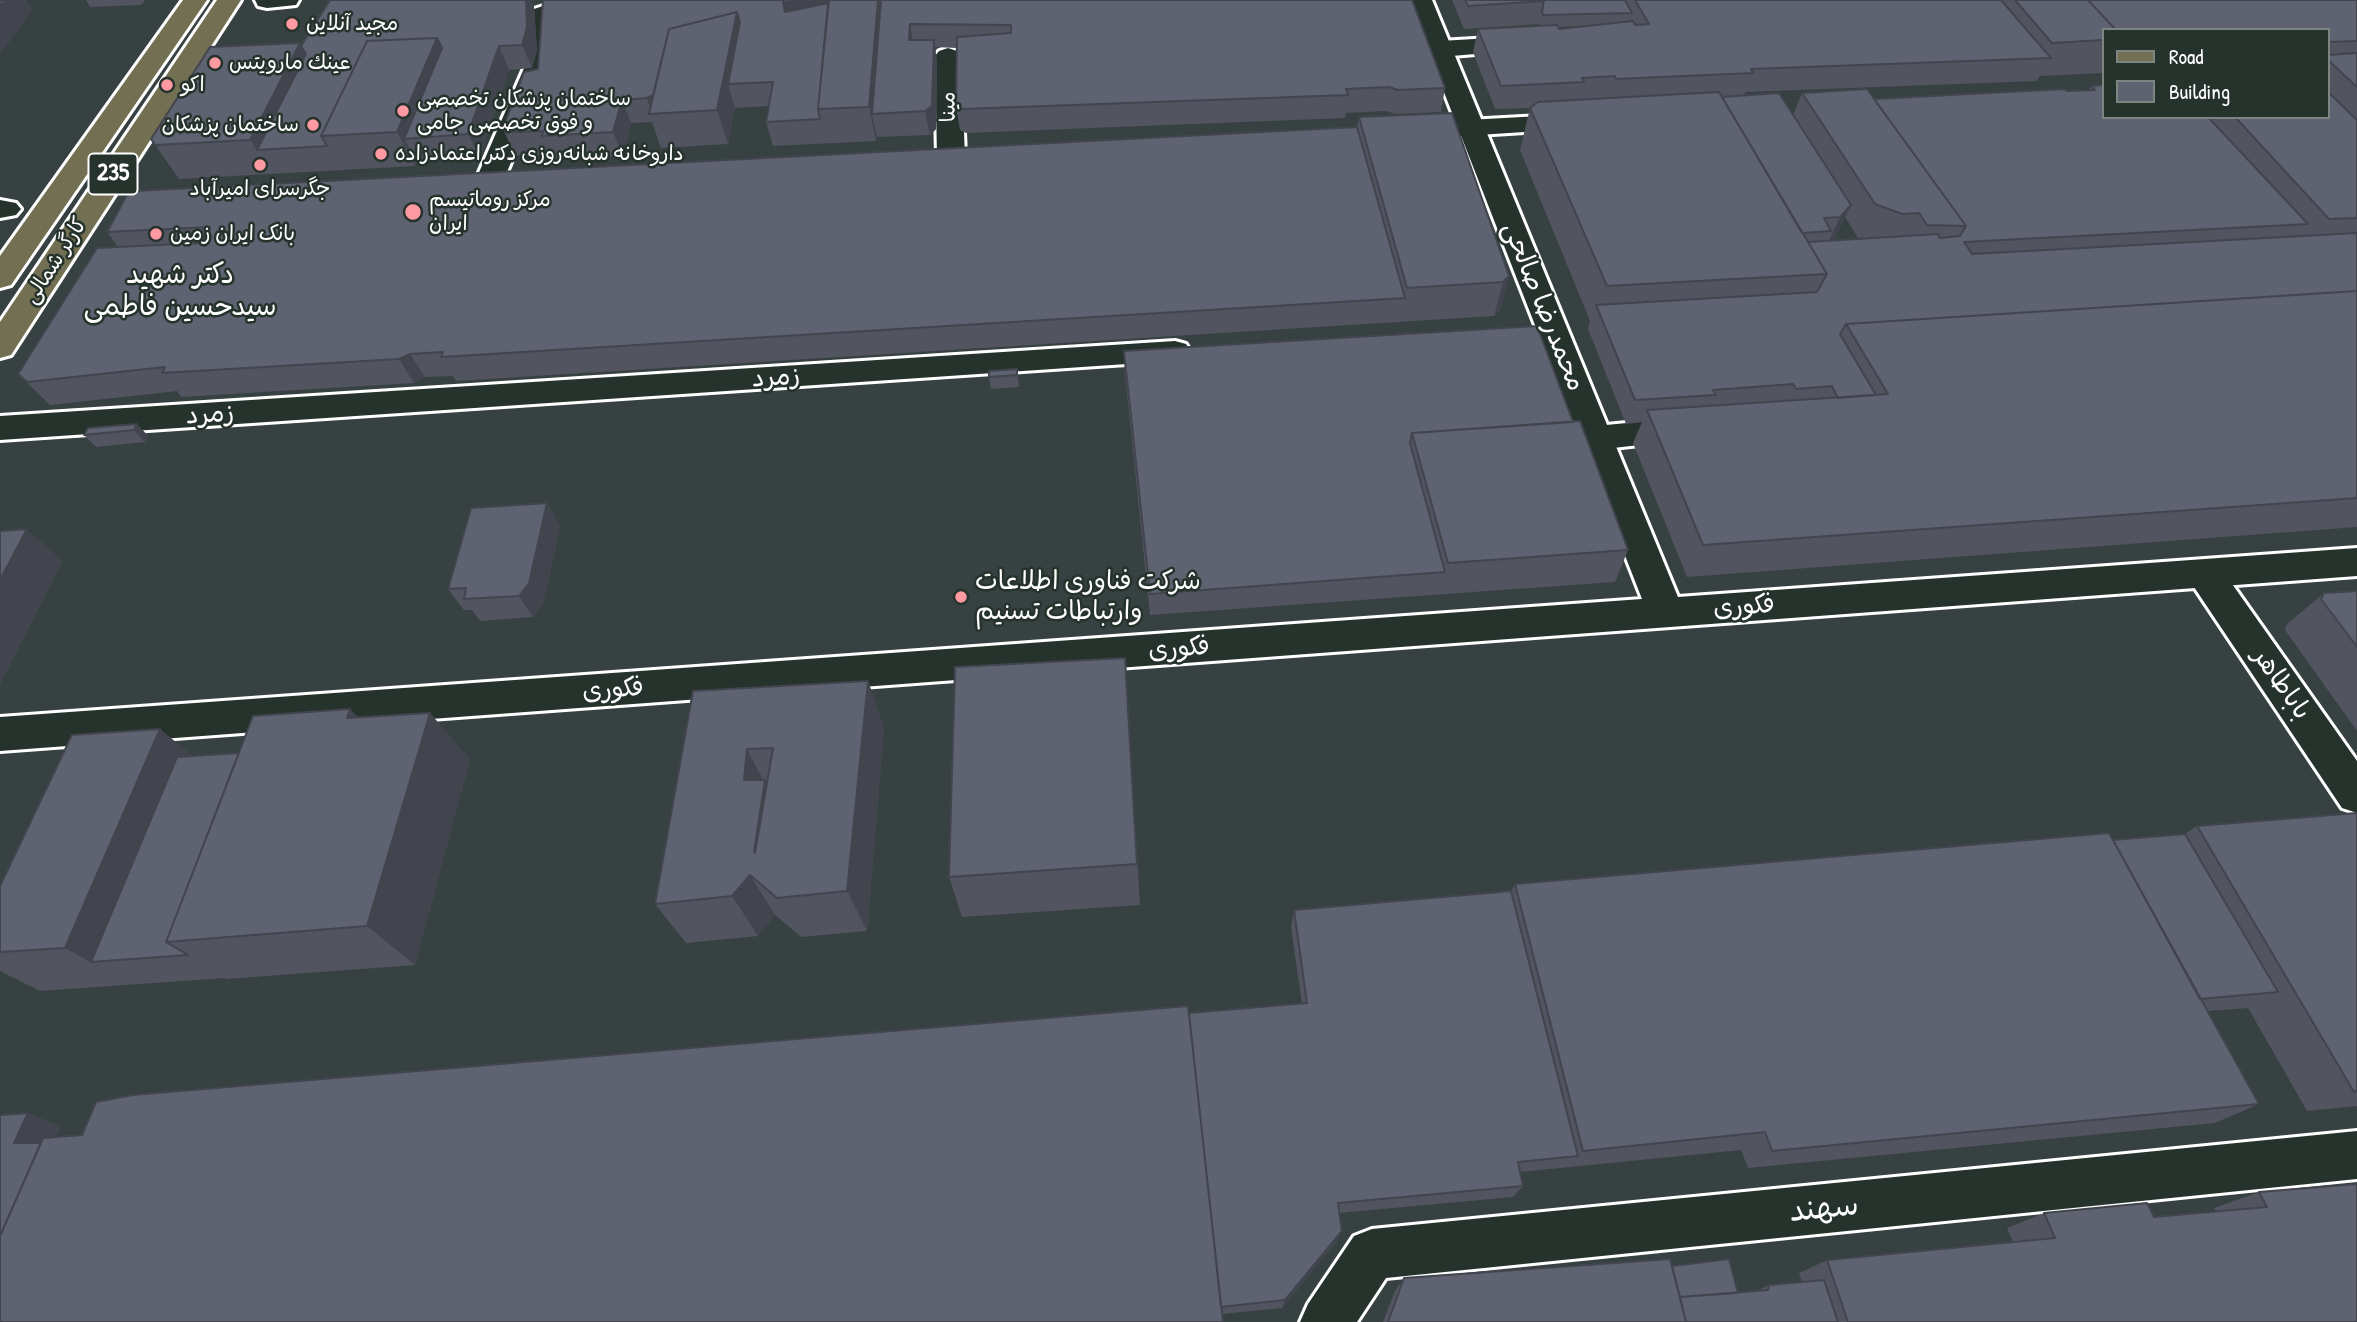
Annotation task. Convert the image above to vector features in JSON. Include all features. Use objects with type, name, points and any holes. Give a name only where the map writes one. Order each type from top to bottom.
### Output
[{"type":"main road","name":"کارگر شمالی","points":[[0,278],[195,0]]},
{"type":"main road","name":"کارگر شمالی","points":[[0,347],[229,0]]},
{"type":"street","name":"محمدرضا صالحی","points":[[1420,0],[1472,128],[1538,329],[1596,438],[1666,613]]},
{"type":"street","points":[[488,184],[538,66],[543,47],[543,12]]},
{"type":"street","points":[[1440,49],[1548,43]]},
{"type":"street","name":"مینا","points":[[948,56],[951,157]]},
{"type":"street","points":[[1403,132],[1606,120]]},
{"type":"street","name":"زمرد","points":[[0,428],[1205,350]]},
{"type":"street","points":[[1596,438],[1716,427]]},
{"type":"street","name":"فکوری","points":[[0,734],[2357,562]]},
{"type":"street","name":"باباطاهر","points":[[2205,574],[2357,795]]},
{"type":"street","name":"سهند","points":[[1326,1322],[1372,1254],[2357,1155]]},
{"type":"building","points":[[330,0],[526,0],[527,27],[522,45],[499,46],[468,134],[404,139],[442,48],[437,38],[367,41],[321,136],[327,146],[257,150],[306,54],[301,46]]},
{"type":"building","points":[[543,0],[784,0],[785,12],[828,3],[818,109],[820,119],[766,122],[773,82],[728,84],[740,22],[737,12],[669,29],[653,95],[622,100],[613,132],[542,136],[543,131],[510,132],[503,129],[524,72],[538,69]]},
{"type":"building","points":[[829,0],[878,0],[869,107],[818,109]]},
{"type":"building","points":[[881,0],[1412,0],[1445,88],[1398,90],[1389,87],[1346,89],[1348,95],[963,109],[956,107],[957,37],[1011,33],[1011,25],[910,24],[909,40],[934,40],[932,106],[925,111],[872,114]]},
{"type":"building","points":[[1465,0],[1544,0],[1544,1],[1468,6]]},
{"type":"building","points":[[1544,0],[1625,0],[1632,13],[1543,15]]},
{"type":"building","points":[[1635,0],[2001,0],[2051,58],[1751,69],[1753,73],[1616,79],[1615,76],[1582,78],[1584,82],[1501,86],[1478,29],[1557,25],[1559,29],[1633,21],[1635,25],[1649,24]]},
{"type":"building","points":[[2015,0],[2088,0],[2114,28],[2102,28],[2102,40],[2052,43]]},
{"type":"building","points":[[2088,0],[2357,0],[2357,41],[2329,42],[2329,28],[2114,28]]},
{"type":"building","points":[[737,12],[717,110],[649,114],[669,29]]},
{"type":"building","points":[[437,38],[397,132],[321,136],[367,41]]},
{"type":"building","points":[[300,43],[250,140],[155,145],[151,139],[210,47]]},
{"type":"building","points":[[2357,53],[2357,87],[2329,61],[2329,55]]},
{"type":"building","points":[[2102,85],[2102,119],[2210,119],[2308,224],[1964,242],[1972,254],[2357,233],[2357,291],[1846,324],[1840,334],[1876,395],[1838,398],[1832,386],[1796,389],[1793,384],[1713,390],[1716,395],[1635,400],[1596,305],[1817,292],[1827,274],[1808,242],[1938,234],[1940,238],[1960,236],[1966,226],[1874,99],[2064,89],[2095,90],[2091,86]]},
{"type":"building","points":[[1867,89],[1966,226],[1927,225],[1919,213],[1902,214],[1875,204],[1802,93]]},
{"type":"building","points":[[1719,92],[1827,274],[1607,286],[1530,108],[1538,102]]},
{"type":"building","points":[[1779,93],[1851,205],[1840,217],[1824,218],[1831,231],[1802,233],[1722,97]]},
{"type":"building","points":[[2329,93],[2357,120],[2357,218],[2329,219],[2237,119],[2329,119]]},
{"type":"building","points":[[1452,113],[1509,276],[1503,282],[1407,288],[1359,117]]},
{"type":"building","points":[[1357,127],[1405,298],[441,357],[443,352],[410,354],[399,359],[162,373],[165,367],[27,382],[18,374],[97,248],[201,243],[210,227],[107,232],[127,195],[135,191]]},
{"type":"building","points":[[2357,291],[2357,498],[1703,545],[1647,410],[1888,394],[1846,324]]},
{"type":"building","points":[[1537,326],[1573,422],[1412,433],[1410,443],[1445,572],[1150,594],[1124,351]]},
{"type":"building","points":[[1017,369],[1017,375],[989,377],[989,371]]},
{"type":"building","points":[[1580,421],[1628,550],[1448,563],[1412,433]]},
{"type":"building","points":[[137,424],[134,430],[84,435],[88,428]]},
{"type":"building","points":[[547,503],[529,583],[519,596],[464,599],[466,588],[448,589],[471,508]]},
{"type":"building","points":[[27,529],[0,580],[0,531]]},
{"type":"building","points":[[2357,591],[2357,647],[2321,599],[2324,593]]},
{"type":"building","points":[[1125,658],[1137,864],[949,877],[955,667]]},
{"type":"building","points":[[868,681],[847,891],[777,898],[750,875],[732,896],[655,904],[693,691]],"holes":[[[773,748],[755,853],[765,780],[744,780],[747,749]]]},
{"type":"building","points":[[350,709],[347,718],[430,713],[367,926],[166,942],[253,716]]},
{"type":"building","points":[[160,729],[65,948],[0,952],[0,886],[72,735]]},
{"type":"building","points":[[239,753],[166,942],[188,955],[91,962],[177,757]]},
{"type":"building","points":[[2357,813],[2357,1091],[2354,1092],[2197,826]]},
{"type":"building","points":[[2109,833],[2259,1104],[1772,1151],[1765,1132],[1583,1151],[1515,884]]},
{"type":"building","points":[[2185,834],[2278,992],[2200,999],[2113,840]]},
{"type":"building","points":[[1511,891],[1578,1156],[1518,1162],[1523,1186],[1338,1203],[1342,1231],[1285,1300],[1221,1307],[1189,1013],[1307,1003],[1294,910]]},
{"type":"building","points":[[1188,1006],[1223,1322],[0,1322],[0,1236],[43,1138],[82,1135],[96,1102],[133,1095]]},
{"type":"building","points":[[28,1113],[14,1143],[41,1143],[0,1236],[0,1115]]},
{"type":"building","points":[[2357,1184],[2357,1322],[1848,1322],[1827,1260],[2055,1238],[2044,1213],[2147,1203],[2154,1217],[2267,1207],[2259,1192]]},
{"type":"building","points":[[1670,1259],[1686,1322],[1388,1322],[1404,1278]]},
{"type":"building","points":[[1729,1259],[1738,1293],[1680,1297],[1672,1266]]},
{"type":"building","points":[[1824,1280],[1838,1322],[1686,1322],[1680,1297],[1768,1290],[1769,1285]]},
{"type":"place","name":"مجید آنلاین","points":[[292,24]]},
{"type":"place","name":"عينك مارويتس","points":[[215,63]]},
{"type":"place","name":"اکو","points":[[167,85]]},
{"type":"place","name":"ساختمان پزشکان تخصصی و فوق تخصصی جامی","points":[[403,111]]},
{"type":"place","name":"ساختمان پزشکان","points":[[313,125]]},
{"type":"place","name":"داروخانه شبانه‌روزی دکتر اعتمادزاده","points":[[381,154]]},
{"type":"place","name":"جگرسرای امیرآباد","points":[[260,165]]},
{"type":"place","name":"مرکز روماتیسم ایران","points":[[413,212]]},
{"type":"place","name":"بانک ایران زمین","points":[[156,234]]},
{"type":"place","name":"شرکت فناوری اطلاعات وارتباطات تسنیم","points":[[961,597]]},
{"type":"district","name":"دکتر شهید سیدحسین فاطمی","points":[[180,292]]}]
